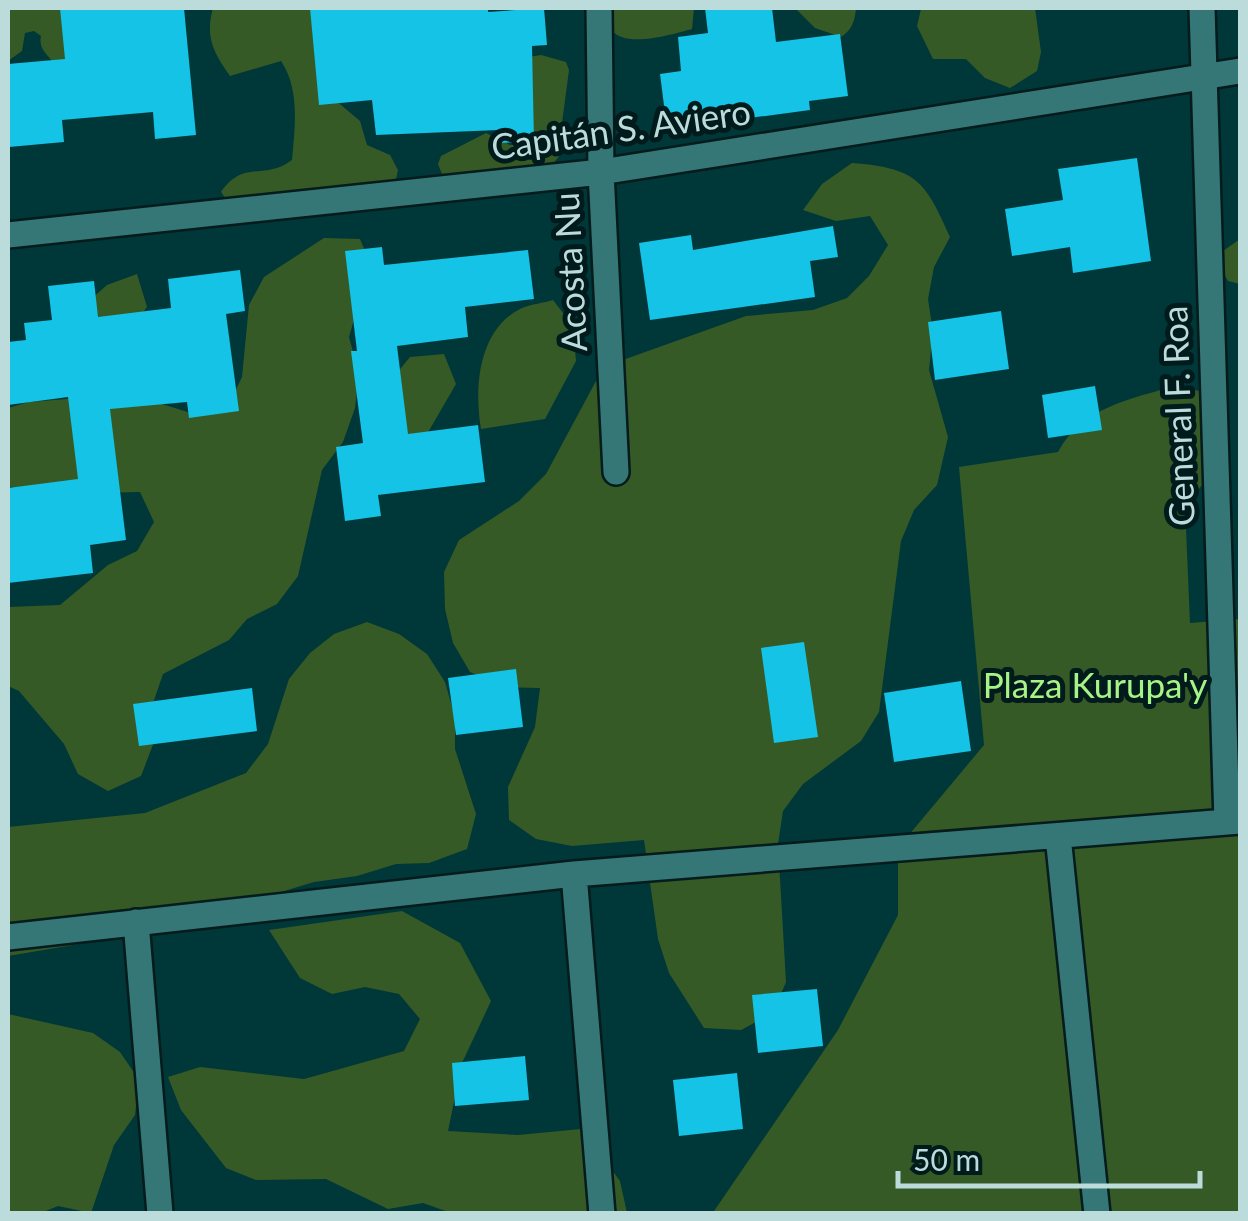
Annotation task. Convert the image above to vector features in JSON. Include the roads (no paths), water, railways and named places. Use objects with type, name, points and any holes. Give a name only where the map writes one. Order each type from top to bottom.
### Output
[{"type":"street","name":"Acosta Nu","points":[[599,8],[601,172],[616,472]]},
{"type":"street","name":"General F. Roa","points":[[1202,8],[1234,822]]},
{"type":"street","name":"Capitán S. Aviero","points":[[8,235],[601,172],[1240,70]]},
{"type":"street","points":[[8,938],[574,874],[1234,822]]},
{"type":"street","points":[[1058,836],[1097,1214]]},
{"type":"street","points":[[574,874],[602,1214]]},
{"type":"street","points":[[136,922],[160,1214]]},
{"type":"park label","name":"Plaza Kurupa'y","points":[[1095,686]]}]
